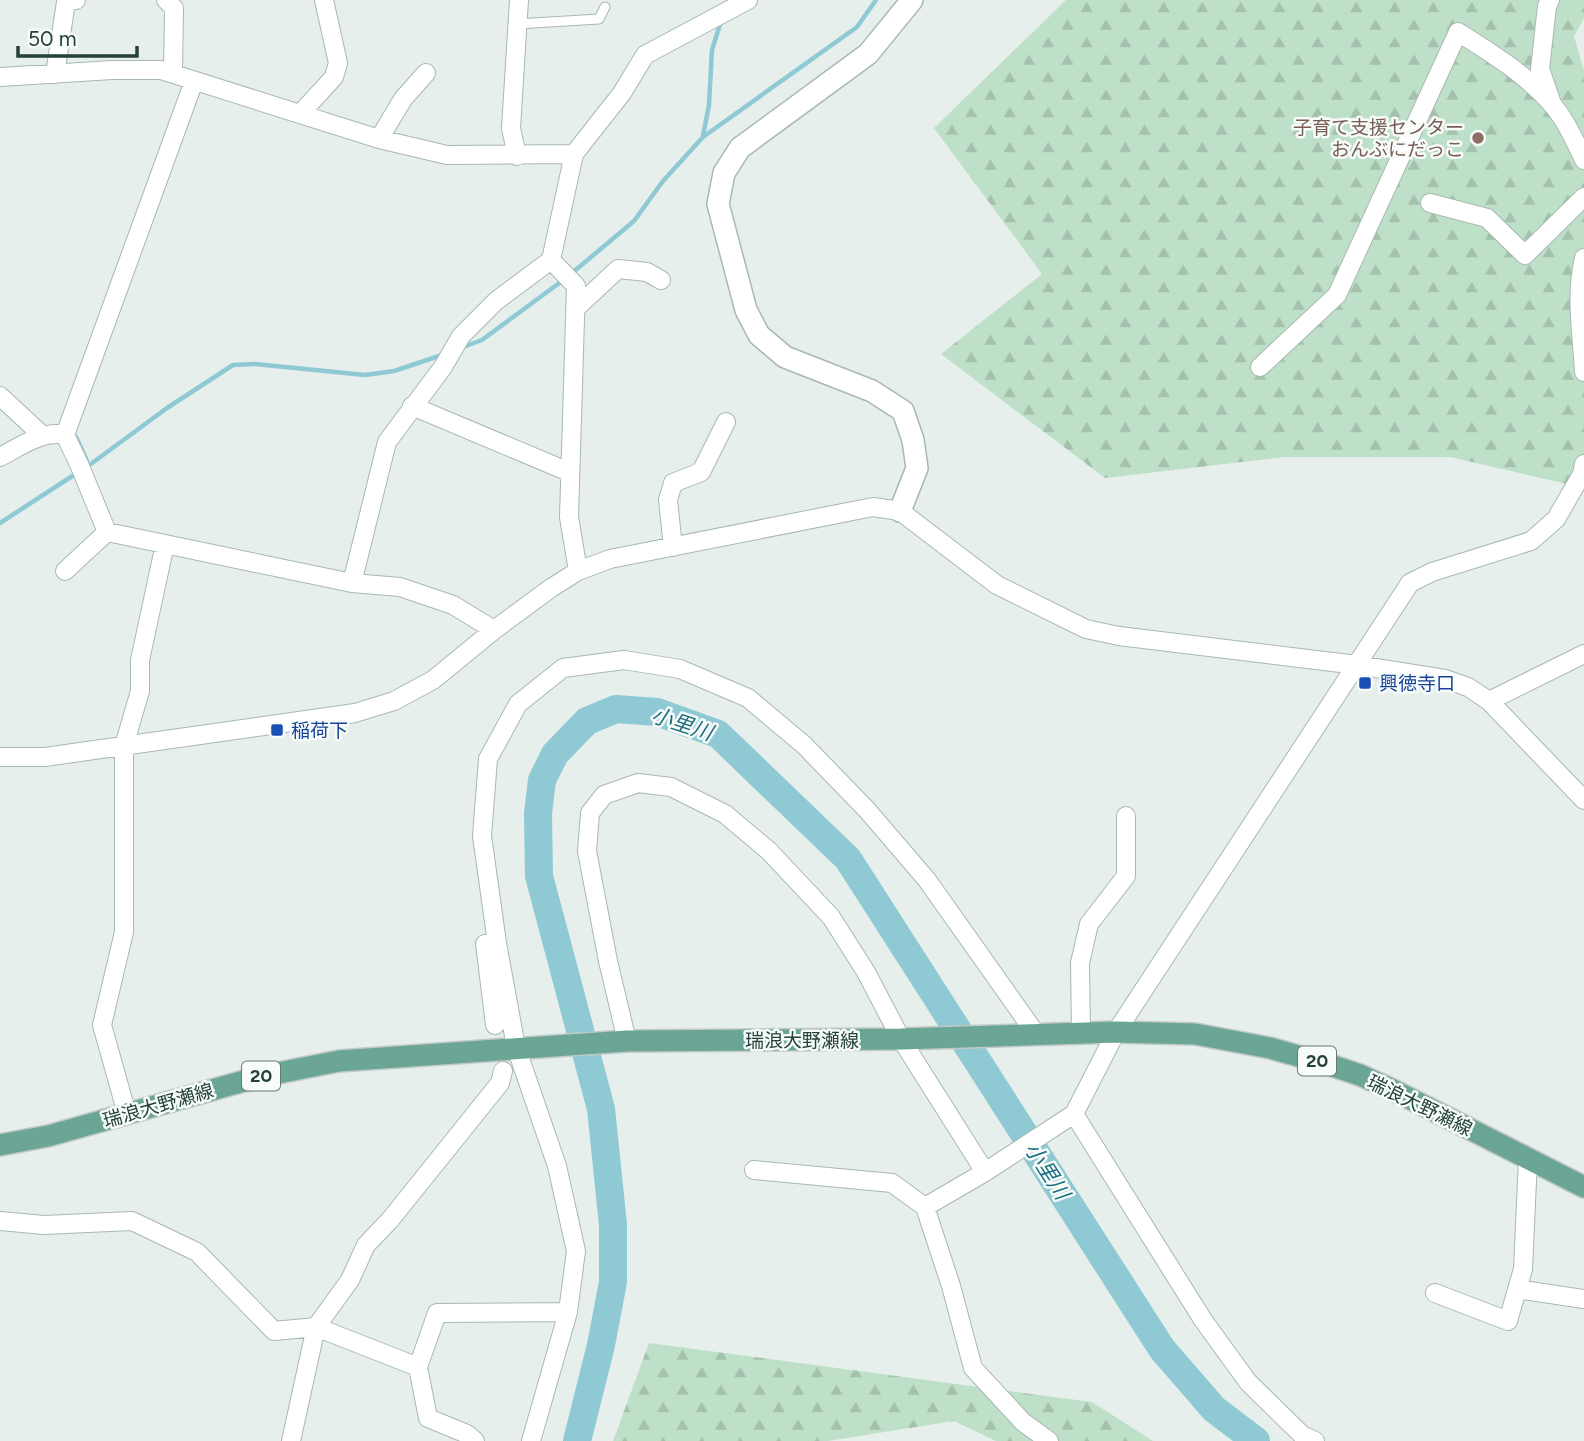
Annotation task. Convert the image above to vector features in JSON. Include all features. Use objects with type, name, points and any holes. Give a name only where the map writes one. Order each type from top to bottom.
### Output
[{"type":"main road","name":"瑞浪大野瀬線","points":[[0,1146],[48,1136],[258,1077],[340,1061],[617,1041],[906,1039],[1116,1032],[1195,1034],[1270,1048],[1360,1075],[1584,1187]]},
{"type":"street","points":[[166,0],[174,8],[173,73]]},
{"type":"street","points":[[301,113],[334,77],[338,63],[324,0]]},
{"type":"street","points":[[517,156],[511,128],[519,0]]},
{"type":"street","points":[[901,510],[917,468],[913,440],[902,411],[872,391],[785,357],[759,335],[746,310],[718,204],[724,173],[740,148],[868,54],[912,0]]},
{"type":"street","points":[[1550,0],[1547,6],[1540,69],[1552,104]]},
{"type":"street","points":[[55,74],[70,1]]},
{"type":"street","points":[[352,583],[387,442],[443,367],[461,336],[496,301],[551,260],[574,154],[622,93],[645,55],[742,3]]},
{"type":"street","points":[[1261,367],[1337,295],[1458,32],[1518,71],[1552,104],[1574,138],[1584,160]]},
{"type":"street","points":[[0,77],[149,69],[173,73],[379,139],[447,155],[574,154]]},
{"type":"street","points":[[379,139],[403,99],[426,73]]},
{"type":"street","points":[[107,532],[65,435],[194,81]]},
{"type":"street","points":[[1430,203],[1487,218],[1525,255],[1584,197]]},
{"type":"street","points":[[1584,258],[1580,310],[1584,372]]},
{"type":"street","points":[[551,260],[576,286],[569,517],[578,571]]},
{"type":"street","points":[[575,309],[618,269],[647,272],[661,280]]},
{"type":"street","points":[[0,396],[43,436]]},
{"type":"street","points":[[412,406],[569,472]]},
{"type":"street","points":[[673,547],[668,500],[673,483],[701,472],[726,422]]},
{"type":"street","points":[[0,457],[43,436],[57,433],[65,435]]},
{"type":"street","points":[[925,1207],[1074,1114],[1116,1032],[1409,583],[1432,572],[1531,541],[1556,519],[1582,474],[1584,464]]},
{"type":"street","points":[[0,757],[45,757],[355,713],[394,701],[433,680],[494,630],[578,571],[610,559],[873,507],[901,510],[997,585],[1086,629],[1119,636],[1445,679],[1468,687],[1489,701],[1584,800]]},
{"type":"street","points":[[107,532],[352,583],[400,587],[453,605],[494,630]]},
{"type":"street","points":[[65,571],[107,532]]},
{"type":"street","points":[[127,1114],[102,1025],[124,932],[124,746],[140,691],[140,660],[165,544]]},
{"type":"street","points":[[1489,701],[1584,654]]},
{"type":"street","points":[[531,1441],[568,1312],[576,1251],[557,1167],[497,943],[482,836],[488,759],[518,705],[563,668],[624,660],[680,669],[748,698],[804,745],[867,810],[927,880],[1030,1034]]},
{"type":"street","points":[[617,1041],[608,961],[587,851],[590,813],[604,795],[638,783],[671,787],[725,814],[769,851],[831,917],[985,1172]]},
{"type":"street","points":[[1081,1033],[1080,963],[1089,924],[1126,876],[1126,816]]},
{"type":"street","points":[[495,1025],[485,944],[497,943]]},
{"type":"street","points":[[291,1441],[316,1327],[350,1280],[366,1245],[390,1220],[500,1083],[503,1071]]},
{"type":"street","points":[[1074,1114],[1203,1320],[1248,1382],[1302,1435],[1315,1441]]},
{"type":"street","points":[[1435,1293],[1508,1321],[1523,1269],[1528,1159]]},
{"type":"street","points":[[754,1170],[892,1183],[925,1207],[951,1286],[973,1368],[1023,1422],[1049,1441]]},
{"type":"street","points":[[0,1221],[44,1225],[132,1221],[197,1252],[274,1331],[316,1327],[418,1367]]},
{"type":"street","points":[[1517,1289],[1584,1299]]},
{"type":"street","points":[[475,1441],[467,1434],[428,1418],[418,1367],[437,1313],[568,1312]]},
{"type":"lane","points":[[517,24],[599,19],[605,7]]},
{"type":"green space","points":[[1066,0],[1584,0],[1584,18],[1574,36],[1584,71],[1584,488],[1450,457],[1284,457],[1105,478],[941,354],[1042,274],[934,128]]},
{"type":"green space","points":[[649,1343],[1092,1402],[1153,1441],[996,1441],[954,1421],[828,1441],[613,1441]]},
{"type":"waterway","points":[[572,273],[634,221],[663,181],[703,137],[857,27],[876,0]]},
{"type":"waterway","points":[[703,136],[709,105],[712,50],[721,21]]},
{"type":"waterway","points":[[463,347],[482,340],[562,281]]},
{"type":"waterway","points":[[84,469],[167,408],[233,365],[255,364],[365,375],[394,371],[445,354]]},
{"type":"waterway","points":[[76,437],[87,461]]},
{"type":"waterway","points":[[0,523],[77,473]]},
{"type":"waterway","name":"小里川","points":[[577,1441],[601,1345],[613,1282],[613,1225],[601,1109],[539,876],[538,813],[542,780],[555,754],[587,721],[616,709],[657,712],[718,734],[848,859],[1162,1349],[1214,1409],[1256,1441]]},
{"type":"place","name":"子育て支援センター おんぶにだっこ","points":[[1478,138]]},
{"type":"place","name":"興徳寺口","points":[[1365,683]]},
{"type":"place","name":"稲荷下","points":[[277,730]]}]
